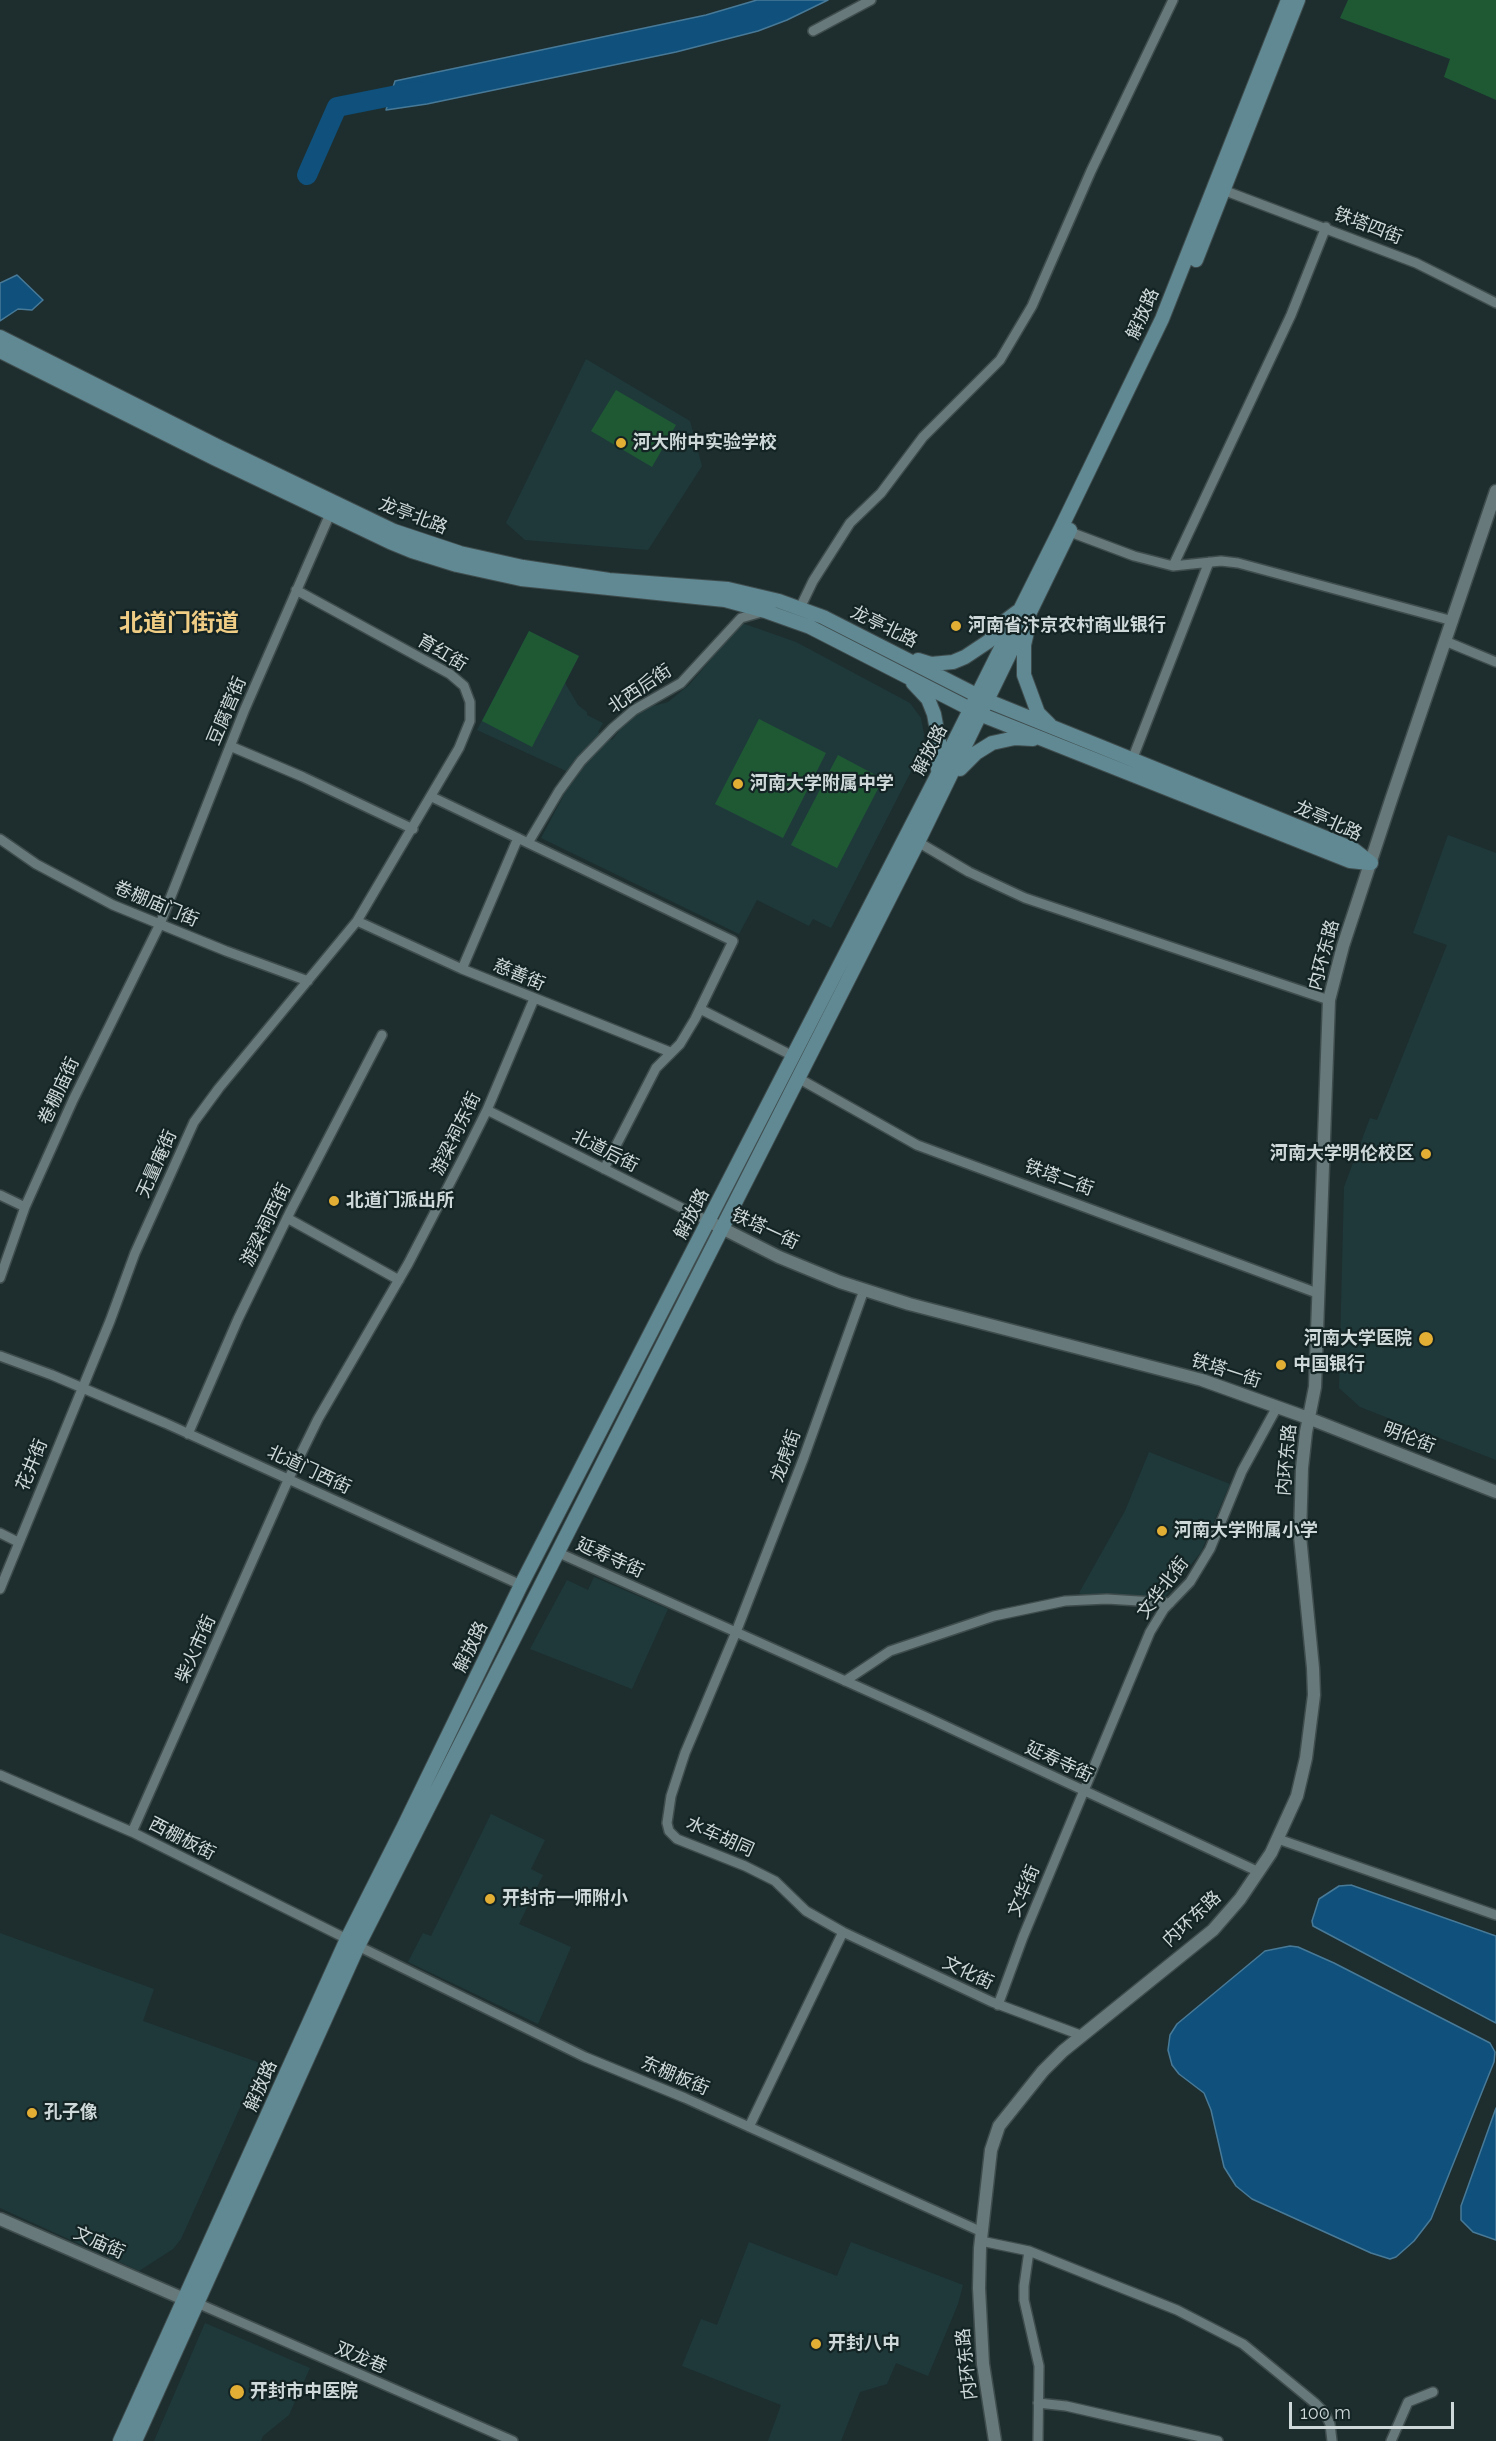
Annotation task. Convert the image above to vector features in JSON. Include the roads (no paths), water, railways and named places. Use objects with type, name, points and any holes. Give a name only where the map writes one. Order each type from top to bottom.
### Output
[{"type":"main road","name":"解放路","points":[[120,2441],[190,2301],[352,1942],[521,1585],[794,1056],[943,778],[1026,611],[1162,319],[1288,0]]},
{"type":"main road","name":"解放路","points":[[1026,611],[1070,532],[1170,322],[1298,0]]},
{"type":"main road","name":"龙亭北路","points":[[0,337],[219,447],[416,539],[460,553],[524,567],[609,580],[728,589],[800,608],[899,654],[1049,734],[1350,861],[1371,863]]},
{"type":"main road","name":"龙亭北路","points":[[0,351],[330,514],[412,551],[521,579],[725,600],[765,611],[810,627],[976,712],[1132,760],[1353,849],[1371,863]]},
{"type":"main road","points":[[899,654],[931,664],[953,662],[965,657],[989,640],[1005,621],[1026,611],[1024,675],[1049,734],[992,743],[943,778]]},
{"type":"main road","points":[[897,670],[919,687],[934,713],[943,778]]},
{"type":"main road","name":"解放路","points":[[352,1942],[559,1553],[918,842],[943,778]]},
{"type":"main road","name":"解放路","points":[[135,2441],[190,2301]]},
{"type":"street","points":[[813,31],[871,0]]},
{"type":"street","points":[[800,608],[813,581],[850,523],[881,493],[922,437],[1000,360],[1032,306],[1091,171],[1173,0]]},
{"type":"street","name":"铁塔四街","points":[[1223,190],[1326,227],[1416,263],[1496,303]]},
{"type":"street","points":[[1173,566],[1291,315],[1326,227]]},
{"type":"street","name":"内环东路","points":[[995,2441],[983,2364],[979,2288],[981,2237],[991,2150],[999,2126],[1043,2071],[1213,1930],[1240,1899],[1259,1872],[1278,1839],[1297,1796],[1306,1758],[1314,1695],[1300,1551],[1302,1468],[1315,1387],[1329,999],[1343,946],[1496,492]]},
{"type":"street","name":"豆腐营街","points":[[160,924],[230,746],[330,514]]},
{"type":"street","points":[[1070,532],[1134,556],[1173,566],[1221,561],[1238,563],[1453,621]]},
{"type":"street","points":[[1132,760],[1209,562]]},
{"type":"street","name":"育红街","points":[[296,590],[450,674],[464,686],[470,702],[470,721],[459,748],[432,797],[357,921],[308,981]]},
{"type":"street","name":"北西后街","points":[[528,843],[559,791],[581,761],[612,728],[634,710],[681,684],[741,618],[765,611]]},
{"type":"street","points":[[1445,641],[1496,663]]},
{"type":"street","points":[[230,746],[303,777],[413,829]]},
{"type":"street","points":[[432,797],[733,941],[685,1036],[656,1068],[604,1169]]},
{"type":"street","points":[[462,969],[518,838]]},
{"type":"street","name":"卷棚庙门街","points":[[0,839],[36,864],[76,887],[160,924],[308,981]]},
{"type":"street","points":[[918,842],[969,872],[1025,897],[1329,999]]},
{"type":"street","name":"慈善街","points":[[357,921],[462,969],[670,1052]]},
{"type":"street","name":"卷棚庙街","points":[[0,1278],[25,1207],[104,1034],[160,924]]},
{"type":"street","name":"无量庵街","points":[[81,1388],[110,1321],[135,1253],[194,1122],[219,1088],[308,981]]},
{"type":"street","name":"游梁祠东街","points":[[289,1478],[318,1419],[399,1280],[487,1110],[534,999]]},
{"type":"street","points":[[700,1009],[794,1056]]},
{"type":"street","name":"游梁祠西街","points":[[188,1434],[238,1319],[287,1218],[382,1035]]},
{"type":"street","name":"铁塔二街","points":[[798,1078],[917,1145],[1317,1293]]},
{"type":"street","name":"北道后街","points":[[487,1110],[708,1221]]},
{"type":"street","points":[[0,1195],[25,1207]]},
{"type":"street","points":[[287,1218],[399,1280]]},
{"type":"street","name":"铁塔一街","points":[[708,1221],[866,1284],[1205,1373],[1309,1414]]},
{"type":"street","name":"铁塔一街","points":[[724,1226],[779,1257],[864,1290],[909,1304],[1202,1380],[1277,1407],[1309,1414]]},
{"type":"street","name":"龙虎街","points":[[736,1632],[804,1457],[864,1290]]},
{"type":"street","name":"北道门西街","points":[[0,1356],[81,1388],[289,1478],[521,1585]]},
{"type":"street","name":"花井街","points":[[0,1590],[81,1388]]},
{"type":"street","name":"文华北街","points":[[1084,1792],[1157,1618],[1190,1582],[1210,1549],[1242,1471],[1277,1407]]},
{"type":"street","name":"明伦街","points":[[1309,1414],[1496,1483]]},
{"type":"street","name":"明伦街","points":[[1309,1414],[1496,1492]]},
{"type":"street","name":"柴火市街","points":[[132,1832],[289,1478]]},
{"type":"street","points":[[0,1533],[18,1542]]},
{"type":"street","name":"延寿寺街","points":[[559,1553],[845,1681],[1259,1872]]},
{"type":"street","points":[[845,1681],[890,1651],[994,1616],[1065,1601],[1107,1599],[1170,1603]]},
{"type":"street","name":"水车胡同","points":[[736,1632],[685,1753],[671,1796],[667,1823],[669,1831],[684,1842],[745,1866],[775,1881],[806,1911],[843,1932]]},
{"type":"street","name":"西棚板街","points":[[0,1775],[132,1832],[352,1942]]},
{"type":"street","name":"文华街","points":[[998,2005],[1023,1937],[1084,1792]]},
{"type":"street","points":[[1278,1839],[1496,1915]]},
{"type":"street","points":[[749,2127],[843,1932]]},
{"type":"street","name":"文化街","points":[[843,1932],[998,2005],[1083,2036]]},
{"type":"street","name":"东棚板街","points":[[352,1942],[585,2057],[749,2127],[981,2237],[1029,2252],[1177,2310],[1249,2348],[1320,2408],[1330,2424],[1332,2441]]},
{"type":"street","name":"文庙街","points":[[0,2219],[190,2301]]},
{"type":"street","points":[[1029,2252],[1024,2300],[1038,2352],[1038,2441]]},
{"type":"street","name":"双龙巷","points":[[190,2301],[513,2441]]},
{"type":"street","points":[[1391,2441],[1408,2402],[1433,2392]]},
{"type":"street","points":[[1038,2403],[1066,2406],[1218,2441]]},
{"type":"water","points":[[757,0],[828,0],[758,31],[676,52],[427,104],[386,110],[395,81],[706,15]]},
{"type":"water","points":[[17,275],[43,300],[32,310],[18,309],[0,321],[0,283]]},
{"type":"water","points":[[1351,1885],[1496,1936],[1496,2023],[1313,1926],[1312,1921],[1319,1899],[1339,1886]]},
{"type":"water","points":[[1290,1946],[1298,1947],[1334,1963],[1490,2043],[1495,2052],[1494,2062],[1431,2219],[1414,2241],[1396,2257],[1390,2259],[1371,2253],[1252,2199],[1236,2186],[1224,2167],[1211,2110],[1204,2093],[1179,2074],[1172,2065],[1168,2050],[1170,2035],[1177,2024],[1265,1951]]},
{"type":"water","points":[[1496,2108],[1496,2240],[1473,2232],[1461,2220],[1461,2206]]},
{"type":"waterway","points":[[307,175],[337,107],[417,91]]},
{"type":"place","name":"河大附中实验学校","points":[[621,443]]},
{"type":"place","name":"河南省汴京农村商业银行","points":[[956,626]]},
{"type":"place","name":"河南大学附属中学","points":[[738,784]]},
{"type":"place","name":"河南大学明伦校区","points":[[1426,1154]]},
{"type":"place","name":"北道门派出所","points":[[334,1201]]},
{"type":"place","name":"河南大学医院","points":[[1426,1339]]},
{"type":"place","name":"中国银行","points":[[1281,1365]]},
{"type":"place","name":"河南大学附属小学","points":[[1162,1531]]},
{"type":"place","name":"开封市一师附小","points":[[490,1899]]},
{"type":"place","name":"孔子像","points":[[32,2113]]},
{"type":"place","name":"开封八中","points":[[816,2344]]},
{"type":"place","name":"开封市中医院","points":[[237,2392]]},
{"type":"district","name":"北道门街道","points":[[179,624]]}]
